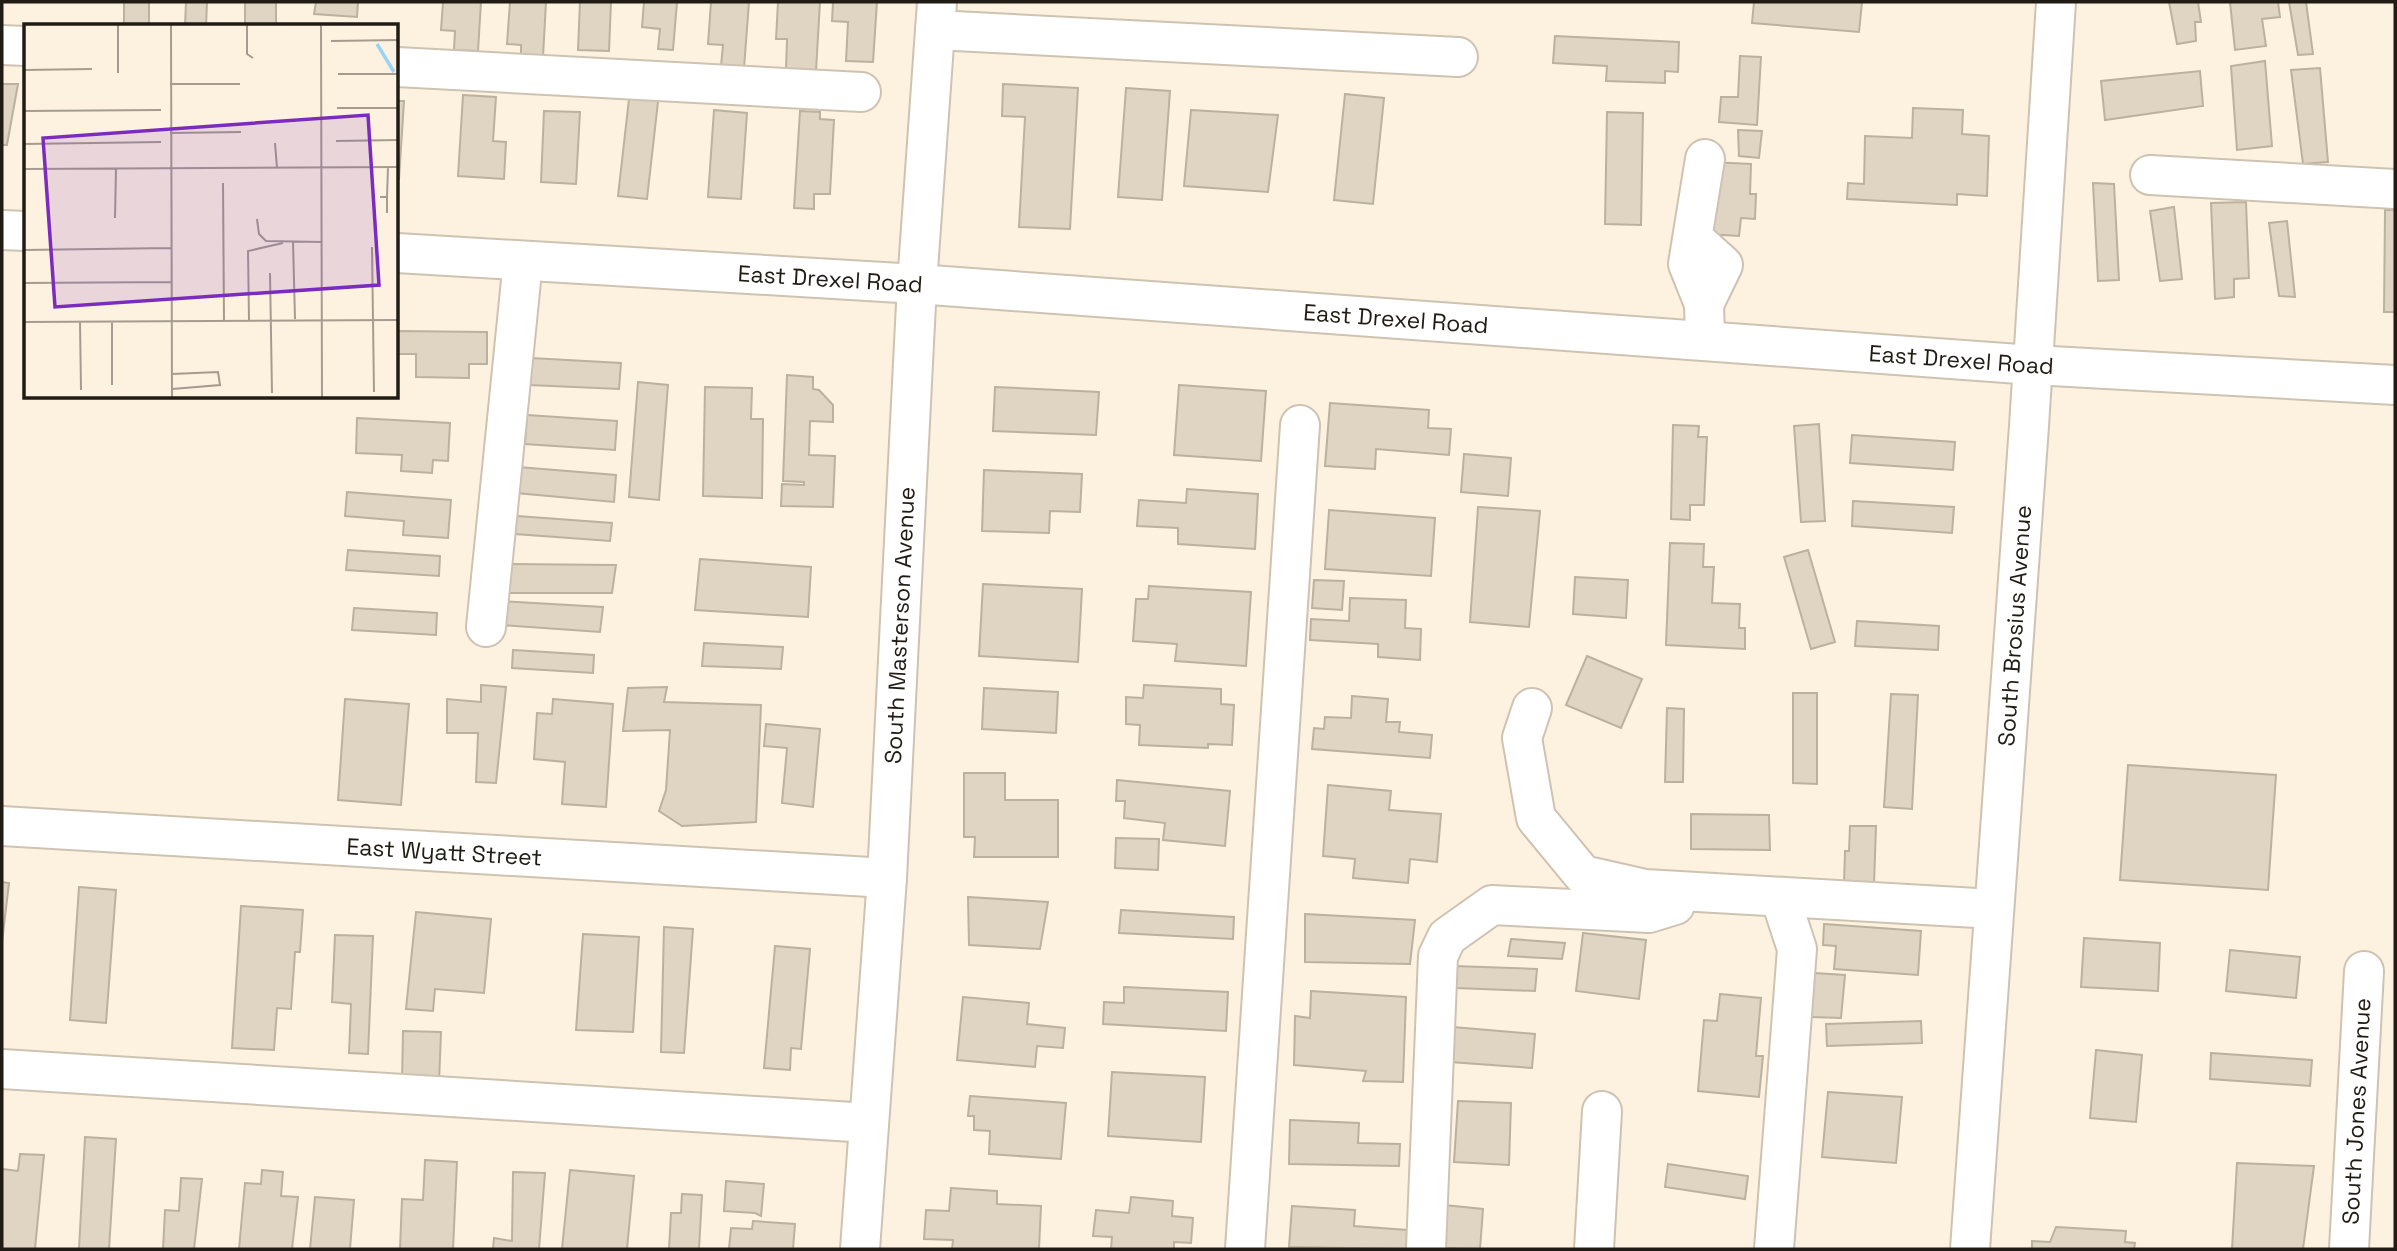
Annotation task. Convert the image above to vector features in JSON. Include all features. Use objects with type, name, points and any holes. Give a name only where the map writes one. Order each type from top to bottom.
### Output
[{"type":"street","name":"South Brosius Avenue","points":[[1970,1249],[2056,2]]},
{"type":"street","points":[[936,16],[1458,57]]},
{"type":"street","name":"South Masterson Avenue","points":[[860,1249],[887,878],[917,284],[936,16]]},
{"type":"street","points":[[2,45],[24,46]]},
{"type":"street","points":[[399,67],[861,92]]},
{"type":"street","points":[[1704,322],[1688,264],[1705,159]]},
{"type":"street","points":[[2150,175],[2395,189]]},
{"type":"street","points":[[2,230],[24,232]]},
{"type":"street","name":"East Drexel Road","points":[[399,253],[917,284],[1704,322],[2033,365],[2395,385]]},
{"type":"street","points":[[486,627],[523,261]]},
{"type":"street","points":[[1245,1249],[1300,425]]},
{"type":"street","points":[[1532,708],[1522,738],[1536,818],[1583,874],[1645,889],[1994,909]]},
{"type":"street","name":"East Wyatt Street","points":[[2,826],[887,878]]},
{"type":"street","points":[[1426,1249],[1438,956],[1447,937],[1492,905],[1649,914],[1711,893]]},
{"type":"street","points":[[1774,1249],[1797,949],[1780,897]]},
{"type":"street","name":"South Jones Avenue","points":[[2349,1249],[2364,971]]},
{"type":"street","points":[[2,1069],[869,1123]]},
{"type":"street","points":[[1594,1249],[1602,1111]]},
{"type":"building","points":[[124,2],[149,2],[149,24],[124,24]]},
{"type":"building","points":[[186,2],[207,2],[206,24],[185,24]]},
{"type":"building","points":[[245,2],[276,2],[276,24],[245,24]]},
{"type":"building","points":[[316,2],[358,2],[357,17],[314,14]]},
{"type":"building","points":[[443,2],[481,2],[478,51],[454,50],[455,31],[441,30]]},
{"type":"building","points":[[510,2],[546,2],[543,57],[521,56],[521,45],[507,44]]},
{"type":"building","points":[[580,2],[611,2],[609,51],[578,50]]},
{"type":"building","points":[[644,2],[677,2],[673,50],[658,49],[660,29],[642,27]]},
{"type":"building","points":[[711,2],[749,2],[744,68],[721,66],[723,45],[708,44]]},
{"type":"building","points":[[778,2],[820,2],[816,71],[786,70],[787,39],[776,39]]},
{"type":"building","points":[[833,2],[877,2],[873,62],[846,61],[848,22],[832,21]]},
{"type":"building","points":[[1754,2],[1862,2],[1859,32],[1752,23]]},
{"type":"building","points":[[2169,2],[2198,2],[2201,22],[2195,22],[2196,41],[2177,44]]},
{"type":"building","points":[[2230,2],[2278,2],[2280,17],[2262,19],[2266,46],[2235,50]]},
{"type":"building","points":[[2289,2],[2306,2],[2313,54],[2298,55]]},
{"type":"building","points":[[1555,36],[1679,42],[1678,72],[1665,71],[1665,83],[1606,81],[1607,66],[1553,63]]},
{"type":"building","points":[[1740,56],[1761,57],[1757,125],[1719,122],[1721,97],[1738,97]]},
{"type":"building","points":[[2265,61],[2272,146],[2237,150],[2231,66]]},
{"type":"building","points":[[2320,68],[2328,162],[2303,164],[2291,70]]},
{"type":"building","points":[[2200,71],[2203,106],[2105,120],[2101,81]]},
{"type":"building","points":[[2,84],[18,84],[7,145],[2,145]]},
{"type":"building","points":[[1003,84],[1078,88],[1070,229],[1019,227],[1025,117],[1002,116]]},
{"type":"building","points":[[1126,88],[1170,91],[1162,200],[1118,197]]},
{"type":"building","points":[[630,90],[659,93],[647,199],[618,196]]},
{"type":"building","points":[[1345,94],[1384,98],[1373,204],[1334,200]]},
{"type":"building","points":[[463,95],[496,97],[493,141],[506,142],[504,179],[458,176]]},
{"type":"building","points":[[399,101],[404,101],[399,179]]},
{"type":"building","points":[[1913,108],[1963,110],[1962,134],[1989,136],[1987,196],[1957,194],[1957,205],[1847,199],[1848,183],[1864,184],[1865,136],[1912,138]]},
{"type":"building","points":[[714,110],[747,113],[741,199],[708,197]]},
{"type":"building","points":[[1191,110],[1278,115],[1268,192],[1184,186]]},
{"type":"building","points":[[544,111],[580,112],[576,184],[541,182]]},
{"type":"building","points":[[800,111],[820,112],[820,119],[834,120],[830,194],[814,194],[814,209],[794,208]]},
{"type":"building","points":[[1607,112],[1643,113],[1641,225],[1605,224]]},
{"type":"building","points":[[1738,130],[1762,131],[1759,158],[1739,156]]},
{"type":"building","points":[[1710,162],[1751,164],[1750,194],[1756,194],[1755,219],[1741,218],[1739,236],[1706,234]]},
{"type":"building","points":[[2093,183],[2114,184],[2119,280],[2098,281]]},
{"type":"building","points":[[2246,202],[2249,278],[2234,279],[2234,297],[2215,299],[2211,203]]},
{"type":"building","points":[[2174,207],[2182,279],[2160,281],[2150,211]]},
{"type":"building","points":[[2385,210],[2395,210],[2395,312],[2384,312]]},
{"type":"building","points":[[2287,221],[2295,297],[2279,296],[2269,223]]},
{"type":"building","points":[[399,331],[487,332],[487,364],[469,364],[469,378],[416,377],[416,354],[399,354]]},
{"type":"building","points":[[531,358],[621,363],[619,389],[529,385]]},
{"type":"building","points":[[787,375],[813,377],[813,389],[819,390],[833,405],[833,422],[810,421],[809,455],[835,456],[833,507],[781,506],[782,484],[804,485],[804,482],[783,481]]},
{"type":"building","points":[[638,382],[668,385],[659,500],[629,497]]},
{"type":"building","points":[[1179,385],[1266,391],[1261,461],[1174,455]]},
{"type":"building","points":[[705,387],[752,388],[751,419],[763,419],[762,498],[703,496]]},
{"type":"building","points":[[995,387],[1099,392],[1096,435],[993,431]]},
{"type":"building","points":[[1330,403],[1429,410],[1428,428],[1451,429],[1449,455],[1376,449],[1375,469],[1325,466]]},
{"type":"building","points":[[527,415],[617,421],[615,450],[525,444]]},
{"type":"building","points":[[357,418],[450,423],[448,461],[433,460],[432,473],[401,471],[402,455],[356,453]]},
{"type":"building","points":[[1819,424],[1825,521],[1801,522],[1794,426]]},
{"type":"building","points":[[1673,425],[1699,426],[1698,437],[1707,437],[1704,505],[1690,505],[1690,520],[1671,519]]},
{"type":"building","points":[[1852,435],[1955,442],[1953,470],[1850,463]]},
{"type":"building","points":[[1464,454],[1511,458],[1508,496],[1461,492]]},
{"type":"building","points":[[518,467],[616,475],[614,502],[516,493]]},
{"type":"building","points":[[984,470],[1082,474],[1080,512],[1050,511],[1049,533],[982,531]]},
{"type":"building","points":[[1187,489],[1258,494],[1255,549],[1178,544],[1178,528],[1137,526],[1139,500],[1186,503]]},
{"type":"building","points":[[347,492],[451,500],[448,538],[403,535],[404,521],[345,516]]},
{"type":"building","points":[[1853,501],[1954,507],[1952,533],[1852,526]]},
{"type":"building","points":[[1478,507],[1540,511],[1529,627],[1470,622]]},
{"type":"building","points":[[1329,510],[1435,518],[1431,576],[1325,569]]},
{"type":"building","points":[[517,516],[612,523],[610,541],[515,534]]},
{"type":"building","points":[[1670,543],[1704,544],[1703,567],[1714,567],[1712,603],[1740,604],[1739,628],[1745,628],[1745,649],[1666,645]]},
{"type":"building","points":[[348,550],[440,556],[439,576],[346,570]]},
{"type":"building","points":[[1808,550],[1835,642],[1811,649],[1784,557]]},
{"type":"building","points":[[700,559],[811,567],[808,617],[695,610]]},
{"type":"building","points":[[503,564],[616,565],[612,593],[504,593]]},
{"type":"building","points":[[1575,577],[1628,580],[1626,618],[1573,614]]},
{"type":"building","points":[[1314,580],[1344,581],[1342,610],[1312,608]]},
{"type":"building","points":[[983,584],[1082,589],[1078,662],[979,656]]},
{"type":"building","points":[[1149,586],[1251,592],[1246,666],[1175,661],[1177,644],[1133,641],[1136,599],[1148,599]]},
{"type":"building","points":[[1350,598],[1406,600],[1405,628],[1421,629],[1420,660],[1378,657],[1378,644],[1310,640],[1311,619],[1349,621]]},
{"type":"building","points":[[499,601],[603,607],[600,632],[500,625]]},
{"type":"building","points":[[354,608],[437,613],[436,635],[352,630]]},
{"type":"building","points":[[1857,621],[1939,626],[1938,650],[1855,646]]},
{"type":"building","points":[[704,643],[783,647],[781,669],[702,666]]},
{"type":"building","points":[[513,650],[594,655],[593,673],[512,668]]},
{"type":"building","points":[[1587,656],[1642,679],[1621,728],[1566,705]]},
{"type":"building","points":[[481,685],[506,687],[496,783],[476,782],[478,733],[447,733],[447,699],[481,702]]},
{"type":"building","points":[[1144,685],[1221,689],[1221,704],[1234,705],[1232,745],[1208,744],[1208,748],[1139,745],[1140,725],[1126,724],[1126,697],[1143,698]]},
{"type":"building","points":[[667,687],[664,702],[761,705],[756,822],[682,826],[659,811],[666,790],[670,730],[623,731],[628,688]]},
{"type":"building","points":[[984,688],[1058,692],[1056,733],[982,729]]},
{"type":"building","points":[[1793,693],[1817,693],[1817,784],[1793,783]]},
{"type":"building","points":[[1891,694],[1918,695],[1912,809],[1884,807]]},
{"type":"building","points":[[1352,696],[1388,699],[1386,722],[1400,722],[1399,732],[1432,735],[1430,758],[1312,749],[1314,728],[1324,729],[1325,717],[1351,718]]},
{"type":"building","points":[[345,699],[409,704],[401,805],[338,800]]},
{"type":"building","points":[[553,699],[613,704],[606,807],[562,804],[565,762],[534,759],[537,713],[552,714]]},
{"type":"building","points":[[1667,708],[1684,709],[1683,782],[1665,782]]},
{"type":"building","points":[[766,724],[820,729],[813,807],[782,803],[787,748],[764,746]]},
{"type":"building","points":[[2128,765],[2276,775],[2268,890],[2120,880]]},
{"type":"building","points":[[964,773],[1005,773],[1005,800],[1058,800],[1058,857],[974,857],[975,837],[964,837]]},
{"type":"building","points":[[1117,780],[1230,791],[1225,846],[1163,840],[1165,823],[1124,818],[1125,801],[1116,801]]},
{"type":"building","points":[[1328,785],[1391,791],[1389,810],[1441,814],[1437,862],[1410,859],[1408,883],[1353,878],[1355,859],[1323,856]]},
{"type":"building","points":[[1691,814],[1769,815],[1770,850],[1691,849]]},
{"type":"building","points":[[1850,826],[1876,826],[1874,885],[1844,884],[1845,851],[1849,851]]},
{"type":"building","points":[[1116,838],[1159,839],[1158,870],[1115,868]]},
{"type":"building","points":[[2,882],[9,883],[2,942]]},
{"type":"building","points":[[79,887],[116,890],[106,1023],[70,1020]]},
{"type":"building","points":[[968,897],[1048,902],[1040,949],[969,945]]},
{"type":"building","points":[[241,906],[303,910],[300,952],[295,952],[291,1009],[277,1008],[274,1050],[232,1048]]},
{"type":"building","points":[[1121,910],[1234,917],[1233,939],[1119,933]]},
{"type":"building","points":[[416,912],[491,919],[484,993],[435,989],[433,1011],[406,1009]]},
{"type":"building","points":[[1305,914],[1415,920],[1410,964],[1305,962]]},
{"type":"building","points":[[1824,924],[1921,931],[1918,975],[1834,969],[1836,946],[1823,945]]},
{"type":"building","points":[[664,927],[693,929],[684,1053],[661,1052]]},
{"type":"building","points":[[1583,933],[1646,940],[1639,999],[1576,991]]},
{"type":"building","points":[[583,934],[639,937],[633,1032],[576,1030]]},
{"type":"building","points":[[335,935],[373,936],[368,1054],[349,1053],[351,1004],[332,1002]]},
{"type":"building","points":[[2084,938],[2160,943],[2158,991],[2081,987]]},
{"type":"building","points":[[1511,939],[1565,943],[1562,959],[1508,956]]},
{"type":"building","points":[[775,946],[810,949],[801,1049],[791,1048],[790,1070],[764,1068]]},
{"type":"building","points":[[2230,950],[2300,957],[2296,998],[2226,991]]},
{"type":"building","points":[[1454,966],[1537,969],[1535,991],[1456,988]]},
{"type":"building","points":[[1814,973],[1845,975],[1841,1018],[1811,1017]]},
{"type":"building","points":[[1124,987],[1228,992],[1226,1031],[1103,1024],[1104,1002],[1124,1003]]},
{"type":"building","points":[[1311,991],[1406,997],[1403,1082],[1363,1081],[1366,1071],[1294,1065],[1295,1016],[1310,1018]]},
{"type":"building","points":[[1720,994],[1761,998],[1756,1056],[1763,1056],[1759,1097],[1698,1091],[1704,1020],[1717,1021]]},
{"type":"building","points":[[963,997],[1029,1003],[1027,1024],[1065,1028],[1063,1048],[1037,1046],[1035,1067],[957,1060]]},
{"type":"building","points":[[1921,1021],[1922,1043],[1827,1046],[1826,1024]]},
{"type":"building","points":[[1453,1027],[1535,1034],[1532,1068],[1450,1062]]},
{"type":"building","points":[[403,1031],[441,1032],[439,1083],[402,1082]]},
{"type":"building","points":[[2096,1050],[2142,1055],[2136,1122],[2090,1118]]},
{"type":"building","points":[[2211,1053],[2312,1060],[2310,1086],[2210,1079]]},
{"type":"building","points":[[1112,1072],[1205,1077],[1201,1142],[1108,1136]]},
{"type":"building","points":[[1828,1092],[1902,1097],[1896,1163],[1822,1157]]},
{"type":"building","points":[[970,1096],[1066,1103],[1061,1159],[989,1154],[990,1131],[974,1130],[974,1116],[968,1116]]},
{"type":"building","points":[[1458,1101],[1511,1103],[1509,1165],[1454,1162]]},
{"type":"building","points":[[1290,1120],[1359,1123],[1358,1143],[1400,1144],[1399,1166],[1289,1164]]},
{"type":"building","points":[[85,1137],[116,1139],[109,1249],[79,1249]]},
{"type":"building","points":[[20,1154],[44,1155],[35,1249],[2,1249],[2,1169],[18,1171]]},
{"type":"building","points":[[425,1160],[457,1162],[453,1249],[400,1249],[402,1199],[423,1200]]},
{"type":"building","points":[[2237,1163],[2314,1166],[2303,1249],[2232,1249]]},
{"type":"building","points":[[1668,1164],[1748,1176],[1745,1199],[1665,1187]]},
{"type":"building","points":[[262,1170],[283,1172],[281,1196],[298,1197],[292,1249],[239,1249],[245,1183],[261,1184]]},
{"type":"building","points":[[570,1170],[634,1176],[627,1249],[562,1249]]},
{"type":"building","points":[[513,1172],[545,1173],[539,1249],[493,1249],[494,1238],[512,1241]]},
{"type":"building","points":[[181,1178],[202,1179],[194,1249],[163,1249],[165,1210],[179,1211]]},
{"type":"building","points":[[726,1181],[764,1184],[761,1216],[755,1213],[724,1211]]},
{"type":"building","points":[[951,1188],[997,1191],[997,1204],[1041,1206],[1039,1249],[952,1249],[953,1240],[924,1239],[926,1210],[949,1211]]},
{"type":"building","points":[[682,1194],[702,1195],[699,1249],[669,1249],[671,1213],[681,1213]]},
{"type":"building","points":[[315,1197],[354,1200],[350,1249],[310,1249]]},
{"type":"building","points":[[1131,1197],[1173,1201],[1172,1216],[1193,1218],[1191,1243],[1174,1242],[1174,1249],[1111,1249],[1112,1237],[1093,1236],[1096,1210],[1129,1213]]},
{"type":"building","points":[[1444,1205],[1483,1209],[1480,1249],[1443,1248]]},
{"type":"building","points":[[1292,1206],[1355,1210],[1354,1226],[1407,1230],[1406,1249],[1289,1247]]},
{"type":"building","points":[[753,1221],[795,1224],[793,1249],[729,1249],[731,1228],[752,1229]]},
{"type":"building","points":[[2056,1227],[2126,1231],[2125,1242],[2135,1243],[2134,1249],[2032,1249],[2032,1241],[2050,1242]]}]
